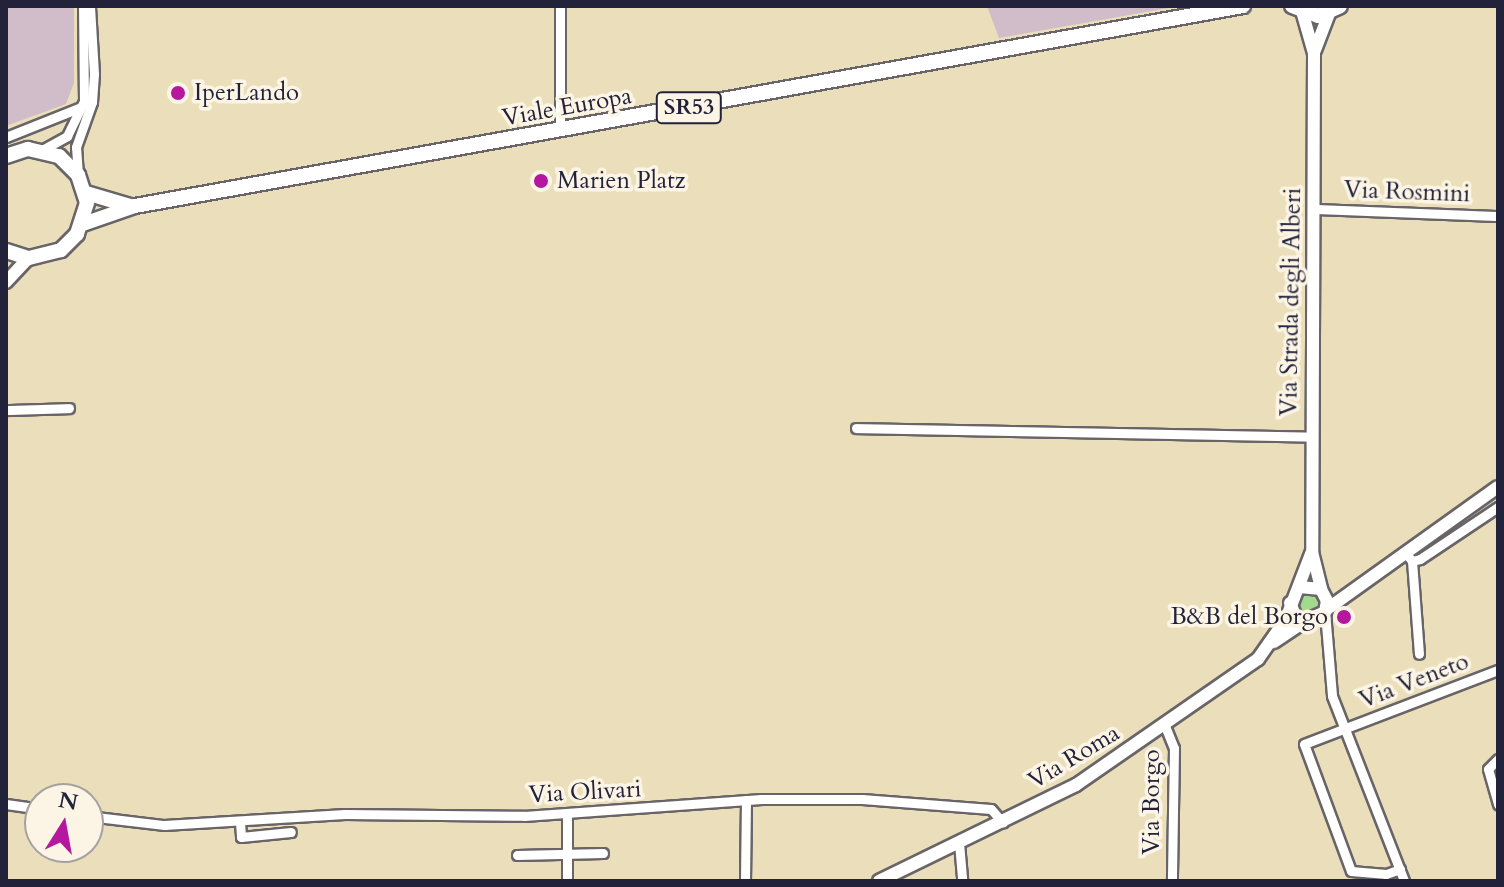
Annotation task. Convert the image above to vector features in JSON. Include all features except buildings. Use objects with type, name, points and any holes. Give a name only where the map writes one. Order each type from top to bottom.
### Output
[{"type":"main road","name":"Viale Europa","points":[[83,224],[135,206],[1243,6]]},
{"type":"main road","points":[[1297,8],[1335,10]]},
{"type":"main road","name":"Via Strada degli Alberi","points":[[1297,8],[1314,53],[1312,552],[1322,591]]},
{"type":"main road","name":"Via Strada degli Alberi","points":[[1314,53],[1335,10]]},
{"type":"main road","points":[[6,156],[42,150],[59,156],[78,175],[86,193],[83,224]]},
{"type":"main road","name":"Viale Europa","points":[[86,193],[135,206]]},
{"type":"main road","name":"SR53","points":[[28,258],[61,250],[83,224]]},
{"type":"main road","points":[[6,251],[28,258],[6,282]]},
{"type":"main road","name":"Via Roma","points":[[879,881],[1076,785],[1258,659],[1274,642],[1408,557],[1498,487]]},
{"type":"main road","name":"Via Strada degli Alberi","points":[[1299,587],[1312,552]]},
{"type":"main road","name":"Via Roma","points":[[1274,642],[1299,587],[1322,591],[1354,589]]},
{"type":"main road","points":[[1322,591],[1325,611]]},
{"type":"main road","points":[[1290,603],[1296,617],[1306,621]]},
{"type":"street","points":[[42,150],[67,136],[87,89],[83,6]]},
{"type":"street","points":[[78,175],[76,147],[92,102],[94,74],[90,6]]},
{"type":"street","points":[[560,6],[560,131]]},
{"type":"street","points":[[6,137],[62,119],[82,106]]},
{"type":"street","name":"Via Rosmini","points":[[1314,209],[1498,216]]},
{"type":"street","points":[[6,410],[69,408]]},
{"type":"street","points":[[856,428],[1312,437]]},
{"type":"street","points":[[1476,503],[1484,515]]},
{"type":"street","points":[[1419,654],[1408,557],[1498,507]]},
{"type":"street","points":[[1325,611],[1332,696],[1404,881]]},
{"type":"street","points":[[1306,621],[1327,637]]},
{"type":"street","name":"Via Veneto","points":[[1400,869],[1356,874],[1348,864],[1304,744],[1498,670]]},
{"type":"street","name":"Via Borgo","points":[[1165,726],[1174,748],[1172,881]]},
{"type":"street","points":[[1498,759],[1488,769],[1498,805]]},
{"type":"street","name":"Via Olivari","points":[[104,818],[164,825],[345,814],[567,814],[746,800],[862,799],[991,809],[1003,823]]},
{"type":"street","points":[[745,881],[746,800]]},
{"type":"street","points":[[567,814],[567,881]]},
{"type":"street","points":[[240,822],[241,837],[291,832]]},
{"type":"street","points":[[959,843],[962,881]]},
{"type":"street","points":[[517,855],[603,853]]},
{"type":"shaded area","points":[[6,6],[74,6],[74,83],[66,104],[6,126]]},
{"type":"shaded area","points":[[987,6],[1180,6],[999,38]]},
{"type":"green space","points":[[1308,592],[1316,595],[1319,603],[1316,611],[1308,614],[1300,611],[1297,603],[1300,595]]},
{"type":"place","name":"IperLando","points":[[178,93]]},
{"type":"place","name":"Marien Platz","points":[[541,181]]},
{"type":"place","name":"B&B del Borgo","points":[[1344,617]]}]
